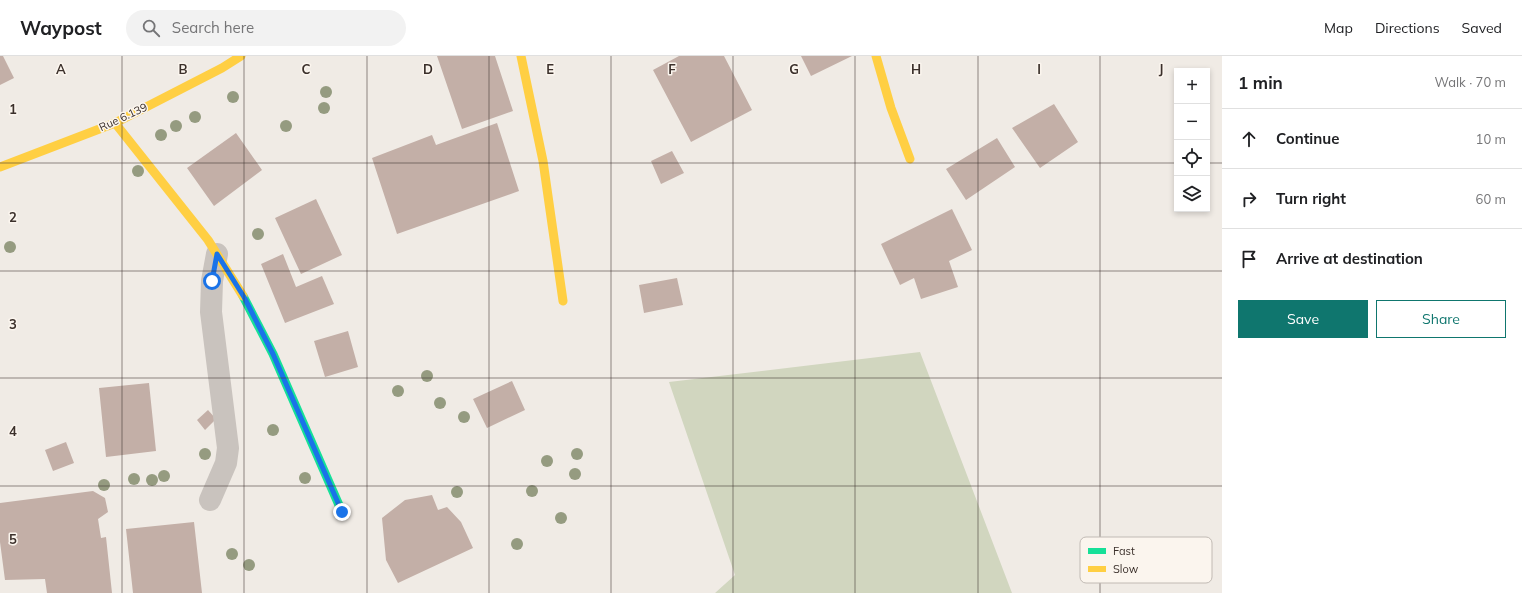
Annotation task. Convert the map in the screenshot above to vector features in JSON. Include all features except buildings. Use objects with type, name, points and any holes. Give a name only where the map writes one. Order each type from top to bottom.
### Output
[{"type":"street","name":"Rue 6.139","points":[[0,167],[115,123],[222,68],[241,56]]},
{"type":"street","points":[[521,56],[543,161],[563,301]]},
{"type":"street","points":[[876,56],[891,108],[910,158]]},
{"type":"street","points":[[115,123],[208,240],[244,297],[273,354],[342,512]]},
{"type":"street","points":[[210,500],[226,463],[228,448],[211,312],[212,281],[217,254]]},
{"type":"green space","points":[[920,352],[1012,593],[715,593],[735,575],[669,382]]},
{"type":"traffic: fast","points":[[243,296],[273,354],[342,512]]},
{"type":"traffic: slow","points":[[0,167],[115,123],[222,68],[241,56]]},
{"type":"traffic: slow","points":[[521,56],[543,161],[563,301]]},
{"type":"traffic: slow","points":[[876,56],[891,108],[910,159]]},
{"type":"traffic: slow","points":[[115,123],[208,240],[243,296]]},
{"type":"route","points":[[212,281],[217,254],[244,297],[273,354],[342,512]]}]
